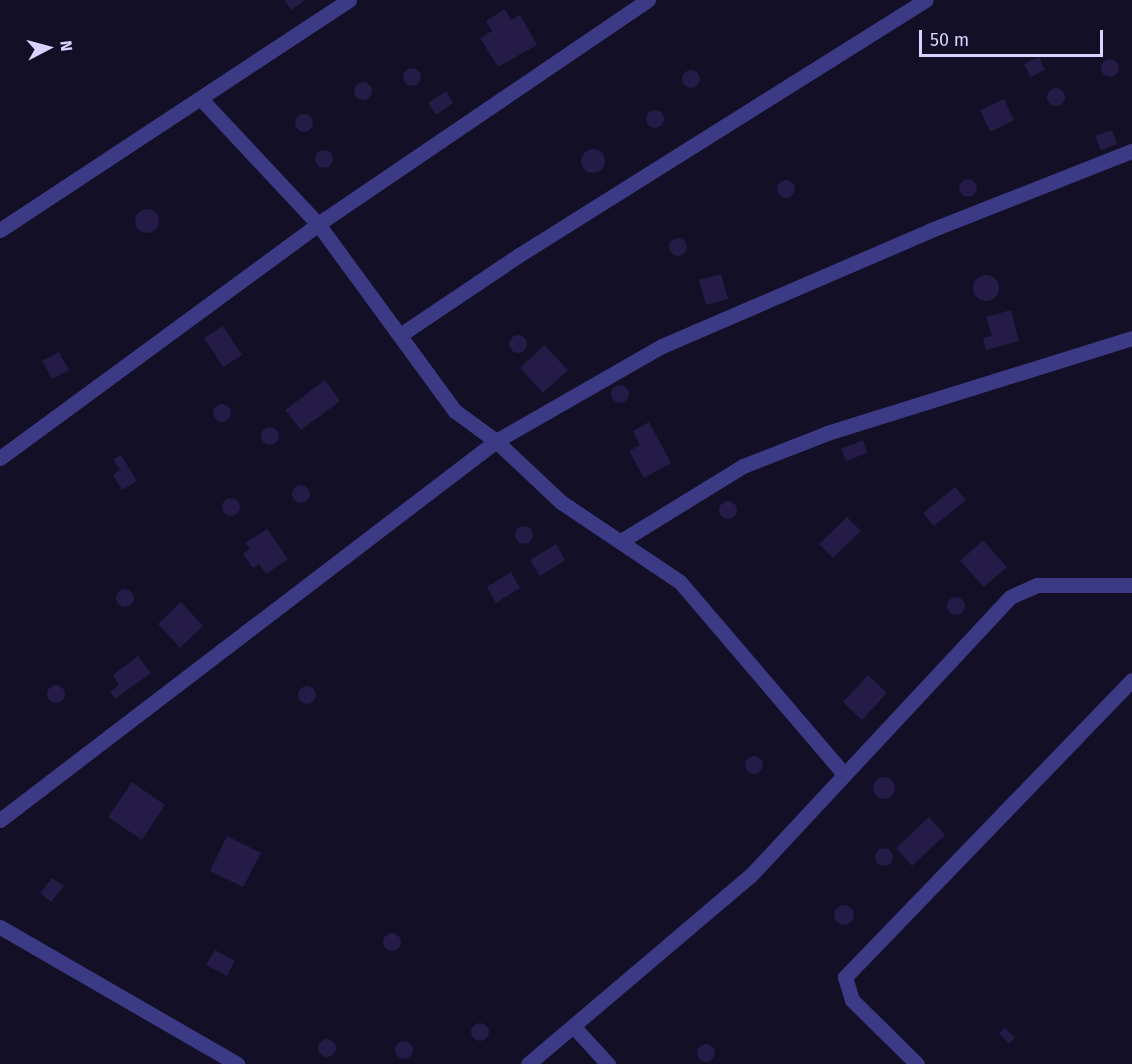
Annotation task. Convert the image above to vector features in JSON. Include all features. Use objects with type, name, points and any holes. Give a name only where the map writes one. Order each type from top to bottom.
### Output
[{"type":"street","points":[[0,230],[349,0]]},
{"type":"street","points":[[0,458],[318,224],[648,0]]},
{"type":"street","points":[[400,335],[519,255],[926,0]]},
{"type":"street","points":[[201,99],[318,224],[455,411],[496,441],[561,502],[680,582],[843,773]]},
{"type":"street","points":[[0,820],[496,441],[662,346],[931,230],[1132,151]]},
{"type":"street","points":[[621,542],[743,466],[910,404],[1132,338]]},
{"type":"street","points":[[528,1064],[750,876],[843,773],[1010,597],[1037,585],[1132,585]]},
{"type":"street","points":[[916,1064],[852,1000],[845,977],[1132,680]]},
{"type":"street","points":[[0,927],[237,1064]]},
{"type":"street","points":[[573,1026],[608,1064]]},
{"type":"building","points":[[284,0],[305,0],[291,10]]},
{"type":"building","points":[[505,9],[511,20],[520,15],[537,45],[498,67],[480,38],[492,31],[486,21]]},
{"type":"building","points":[[1039,57],[1045,70],[1030,77],[1024,64]]},
{"type":"building","points":[[1110,59],[1116,62],[1119,68],[1116,74],[1110,77],[1104,74],[1101,68],[1104,62]]},
{"type":"building","points":[[412,68],[418,71],[421,77],[418,83],[412,86],[406,83],[403,77],[406,71]]},
{"type":"building","points":[[691,70],[697,73],[700,79],[697,85],[691,88],[685,85],[682,79],[685,73]]},
{"type":"building","points":[[363,82],[369,85],[372,91],[369,97],[363,100],[357,97],[354,91],[357,85]]},
{"type":"building","points":[[1056,88],[1062,91],[1065,97],[1062,103],[1056,106],[1050,103],[1047,97],[1050,91]]},
{"type":"building","points":[[446,91],[453,103],[436,115],[428,103]]},
{"type":"building","points":[[1004,99],[1014,120],[990,132],[980,110]]},
{"type":"building","points":[[655,110],[661,113],[664,119],[661,125],[655,128],[649,125],[646,119],[649,113]]},
{"type":"building","points":[[304,114],[310,117],[313,123],[310,129],[304,132],[298,129],[295,123],[298,117]]},
{"type":"building","points":[[1112,130],[1117,144],[1101,150],[1095,136]]},
{"type":"building","points":[[593,149],[601,153],[605,161],[601,169],[593,173],[585,169],[581,161],[585,153]]},
{"type":"building","points":[[324,150],[330,153],[333,159],[330,165],[324,168],[318,165],[315,159],[318,153]]},
{"type":"building","points":[[968,179],[974,182],[977,188],[974,194],[968,197],[962,194],[959,188],[962,182]]},
{"type":"building","points":[[786,180],[792,183],[795,189],[792,195],[786,198],[780,195],[777,189],[780,183]]},
{"type":"building","points":[[147,209],[156,212],[159,221],[156,230],[147,233],[138,230],[135,221],[138,212]]},
{"type":"building","points":[[678,238],[684,241],[687,247],[684,253],[678,256],[672,253],[669,247],[672,241]]},
{"type":"building","points":[[721,274],[728,299],[706,305],[699,280]]},
{"type":"building","points":[[986,275],[995,279],[999,288],[995,297],[986,301],[977,297],[973,288],[977,279]]},
{"type":"building","points":[[1011,310],[1019,341],[986,350],[983,338],[992,336],[986,317]]},
{"type":"building","points":[[223,326],[242,355],[223,367],[204,338]]},
{"type":"building","points":[[518,335],[524,338],[527,344],[524,350],[518,353],[512,350],[509,344],[512,338]]},
{"type":"building","points":[[544,345],[568,370],[543,393],[520,368]]},
{"type":"building","points":[[59,352],[69,370],[52,379],[42,361]]},
{"type":"building","points":[[325,380],[340,401],[301,430],[285,410]]},
{"type":"building","points":[[620,385],[626,388],[629,394],[626,400],[620,403],[614,400],[611,394],[614,388]]},
{"type":"building","points":[[222,404],[228,407],[231,413],[228,419],[222,422],[216,419],[213,413],[216,407]]},
{"type":"building","points":[[649,422],[671,463],[644,478],[629,451],[640,445],[633,431]]},
{"type":"building","points":[[270,427],[276,430],[279,436],[276,442],[270,445],[264,442],[261,436],[264,430]]},
{"type":"building","points":[[863,440],[867,453],[846,461],[841,449]]},
{"type":"building","points":[[121,455],[137,481],[122,490],[113,475],[120,470],[113,459]]},
{"type":"building","points":[[301,485],[307,488],[310,494],[307,500],[301,503],[295,500],[292,494],[295,488]]},
{"type":"building","points":[[955,487],[966,500],[934,526],[923,513]]},
{"type":"building","points":[[231,498],[237,501],[240,507],[237,513],[231,516],[225,513],[222,507],[225,501]]},
{"type":"building","points":[[728,501],[734,504],[737,510],[734,516],[728,519],[722,516],[719,510],[722,504]]},
{"type":"building","points":[[847,517],[861,531],[833,558],[819,544]]},
{"type":"building","points":[[524,526],[530,529],[533,535],[530,541],[524,544],[518,541],[515,535],[518,529]]},
{"type":"building","points":[[267,529],[288,559],[266,574],[259,564],[253,568],[243,554],[250,549],[245,543]]},
{"type":"building","points":[[983,540],[1007,567],[984,587],[960,561]]},
{"type":"building","points":[[556,544],[565,560],[540,576],[530,560]]},
{"type":"building","points":[[511,572],[520,588],[496,603],[487,587]]},
{"type":"building","points":[[125,589],[131,592],[134,598],[131,604],[125,607],[119,604],[116,598],[119,592]]},
{"type":"building","points":[[956,597],[962,600],[965,606],[962,612],[956,615],[950,612],[947,606],[950,600]]},
{"type":"building","points":[[181,602],[203,626],[180,648],[158,624]]},
{"type":"building","points":[[138,656],[151,673],[115,699],[110,692],[119,685],[113,675]]},
{"type":"building","points":[[868,675],[887,693],[862,720],[843,702]]},
{"type":"building","points":[[56,685],[62,688],[65,694],[62,700],[56,703],[50,700],[47,694],[50,688]]},
{"type":"building","points":[[307,686],[313,689],[316,695],[313,701],[307,704],[301,701],[298,695],[301,689]]},
{"type":"building","points":[[754,756],[760,759],[763,765],[760,771],[754,774],[748,771],[745,765],[748,759]]},
{"type":"building","points":[[884,777],[892,780],[895,788],[892,796],[884,799],[876,796],[873,788],[876,780]]},
{"type":"building","points":[[132,782],[165,805],[142,840],[108,817]]},
{"type":"building","points":[[929,817],[945,835],[912,866],[896,848]]},
{"type":"building","points":[[227,836],[261,853],[243,887],[210,871]]},
{"type":"building","points":[[884,848],[890,851],[893,857],[890,863],[884,866],[878,863],[875,857],[878,851]]},
{"type":"building","points":[[52,878],[64,886],[51,902],[40,893]]},
{"type":"building","points":[[840,905],[848,905],[854,911],[854,919],[848,925],[840,925],[834,919],[834,911]]},
{"type":"building","points":[[392,933],[398,936],[401,942],[398,948],[392,951],[386,948],[383,942],[386,936]]},
{"type":"building","points":[[215,950],[235,961],[227,976],[206,965]]},
{"type":"building","points":[[480,1023],[486,1026],[489,1032],[486,1038],[480,1041],[474,1038],[471,1032],[474,1026]]},
{"type":"building","points":[[1005,1028],[1015,1038],[1009,1044],[999,1033]]},
{"type":"building","points":[[327,1039],[333,1042],[336,1048],[333,1054],[327,1057],[321,1054],[318,1048],[321,1042]]},
{"type":"building","points":[[404,1041],[410,1044],[413,1050],[410,1056],[404,1059],[398,1056],[395,1050],[398,1044]]},
{"type":"building","points":[[706,1044],[712,1047],[715,1053],[712,1059],[706,1062],[700,1059],[697,1053],[700,1047]]}]
